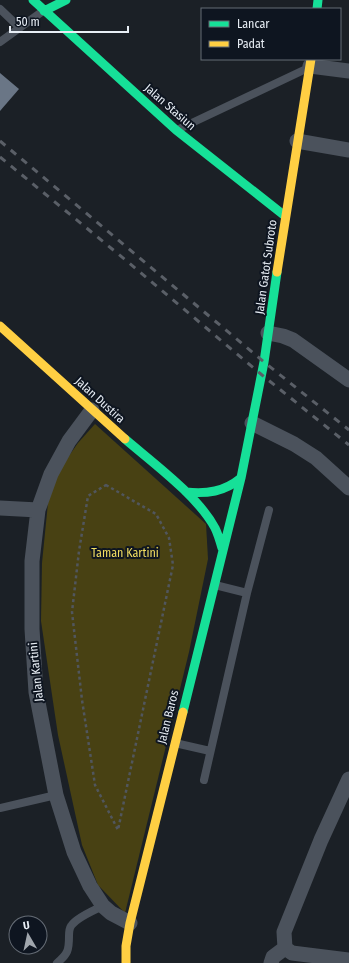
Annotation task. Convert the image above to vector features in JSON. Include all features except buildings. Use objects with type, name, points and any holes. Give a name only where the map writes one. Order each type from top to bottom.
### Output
[{"type":"main road","name":"Jalan Stasiun","points":[[33,0],[176,130],[285,216]]},
{"type":"main road","points":[[44,11],[66,0]]},
{"type":"main road","name":"Jalan Gatot Subroto","points":[[241,478],[261,379],[285,216],[311,63]]},
{"type":"main road","name":"Jalan Dustira","points":[[0,326],[92,410],[186,492],[208,516],[216,529],[222,548]]},
{"type":"main road","points":[[186,492],[218,492],[232,486],[241,478]]},
{"type":"main road","name":"Jalan Baros","points":[[126,963],[126,946],[130,923],[222,548],[241,478]]},
{"type":"street","points":[[311,63],[349,71]]},
{"type":"street","points":[[297,141],[349,150]]},
{"type":"street","points":[[268,333],[293,340],[349,380]]},
{"type":"street","name":"Jalan Kartini","points":[[92,410],[70,442],[51,474],[38,510],[32,561],[32,629],[36,692],[56,795],[74,852],[90,886],[103,906],[111,913],[130,923]]},
{"type":"street","points":[[252,423],[294,444],[316,458],[349,488]]},
{"type":"street","points":[[0,508],[38,510]]},
{"type":"street","points":[[285,948],[284,932],[321,840],[349,779]]},
{"type":"street","points":[[285,948],[292,953],[349,960]]},
{"type":"street","points":[[271,963],[273,957],[285,948]]},
{"type":"lane","points":[[0,9],[20,27]]},
{"type":"lane","points":[[0,42],[44,11]]},
{"type":"lane","points":[[176,130],[311,63]]},
{"type":"lane","points":[[204,780],[247,593],[269,510]]},
{"type":"lane","points":[[213,585],[247,593]]},
{"type":"lane","points":[[174,743],[210,751]]},
{"type":"lane","points":[[0,808],[56,795]]},
{"type":"lane","points":[[57,963],[66,956],[69,948],[69,930],[72,924],[84,915],[103,906]]},
{"type":"path","points":[[106,485],[156,514],[170,538],[173,565],[118,830],[95,785],[82,700],[72,612],[79,551],[88,496],[106,485]]},
{"type":"green space","name":"Taman Kartini","points":[[95,424],[206,524],[208,559],[189,652],[125,913],[98,885],[82,845],[58,735],[41,621],[42,563],[48,503],[59,470],[78,443]]},
{"type":"railway","points":[[0,141],[264,362],[349,430]]},
{"type":"railway","points":[[0,157],[262,375],[349,445]]},
{"type":"traffic: fast","points":[[33,0],[176,130],[285,216]]},
{"type":"traffic: fast","points":[[44,11],[66,0]]},
{"type":"traffic: fast","points":[[317,8],[318,0]]},
{"type":"traffic: fast","points":[[183,712],[241,478],[264,362],[277,272]]},
{"type":"traffic: fast","points":[[125,439],[174,480],[198,504],[215,528],[222,548]]},
{"type":"traffic: fast","points":[[186,492],[201,493],[215,491],[235,483],[241,478]]},
{"type":"traffic: slow","points":[[277,272],[311,60]]},
{"type":"traffic: slow","points":[[0,326],[125,439]]},
{"type":"traffic: slow","points":[[126,963],[126,946],[130,923],[183,712]]}]
